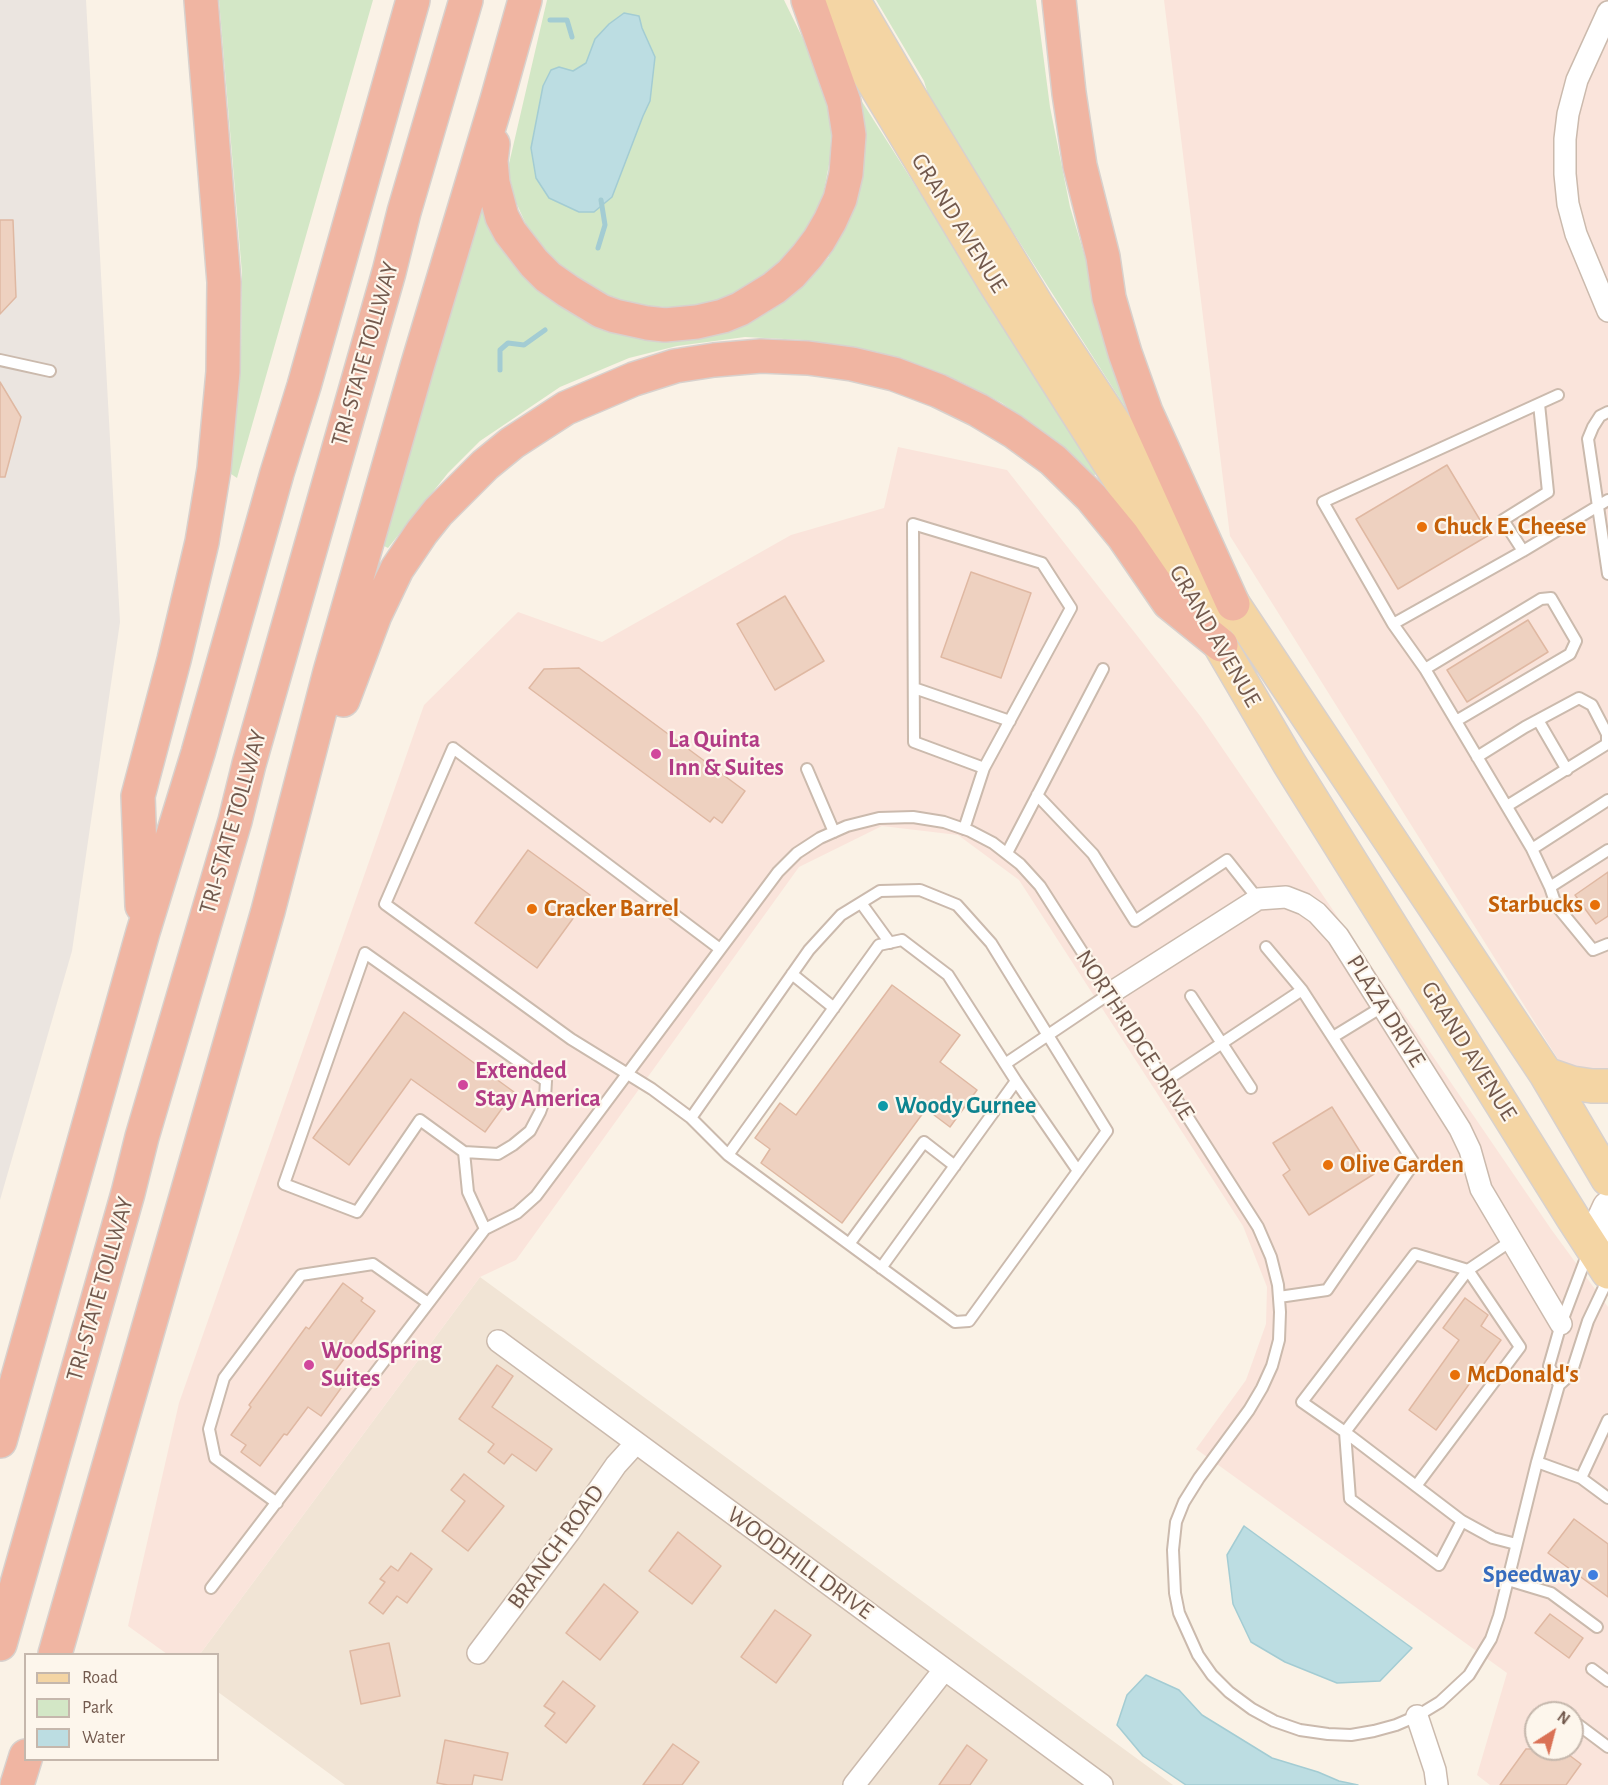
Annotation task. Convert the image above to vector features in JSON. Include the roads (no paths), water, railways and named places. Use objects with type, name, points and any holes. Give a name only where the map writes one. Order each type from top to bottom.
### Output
[{"type":"highway","points":[[143,932],[138,796],[202,542],[214,469],[222,372],[224,282],[201,0]]},
{"type":"highway","name":"TRI-STATE TOLLWAY","points":[[0,1441],[143,932],[198,753],[277,473],[308,374],[412,0]]},
{"type":"highway","name":"TRI-STATE TOLLWAY","points":[[0,1644],[466,0]]},
{"type":"highway","points":[[55,1653],[268,911],[343,627],[525,0]]},
{"type":"highway","points":[[497,100],[491,161],[500,209],[510,232],[548,278],[595,308],[630,320],[665,325],[697,322],[723,316],[754,301],[791,274],[819,240],[840,199],[848,154],[848,118],[808,0]]},
{"type":"highway","points":[[1059,0],[1080,166],[1103,256],[1109,298],[1146,412],[1233,604]]},
{"type":"highway","points":[[268,911],[351,676],[375,615],[397,569],[422,532],[452,497],[485,465],[540,424],[566,408],[596,394],[675,366],[761,356],[808,358],[852,364],[894,374],[939,391],[978,410],[1013,431],[1053,460],[1091,497],[1124,536],[1169,603],[1221,645]]},
{"type":"highway","points":[[17,1785],[24,1761]]},
{"type":"main road","name":"GRAND AVENUE","points":[[824,0],[993,280],[1159,541],[1289,763],[1599,1259]]},
{"type":"main road","name":"GRAND AVENUE","points":[[853,0],[1038,307],[1546,1074],[1608,1179]]},
{"type":"main road","points":[[1546,1074],[1572,1083],[1608,1086]]},
{"type":"street","points":[[1608,12],[1577,80],[1568,114],[1565,174],[1568,204],[1576,234],[1608,311]]},
{"type":"street","name":"PLAZA DRIVE","points":[[1258,899],[1274,897],[1295,899],[1317,913],[1338,936],[1461,1129],[1470,1150],[1480,1189],[1561,1324]]},
{"type":"street","points":[[1109,994],[1258,899]]},
{"type":"street","points":[[1599,1259],[1608,1207]]},
{"type":"street","name":"WOODHILL DRIVE","points":[[498,1341],[1102,1785]]},
{"type":"street","name":"BRANCH ROAD","points":[[478,1653],[570,1531],[616,1465],[636,1443]]},
{"type":"street","points":[[854,1785],[944,1670]]},
{"type":"street","points":[[1417,1716],[1435,1770],[1437,1785]]},
{"type":"lane","points":[[0,360],[50,371]]},
{"type":"lane","points":[[1558,395],[1323,502],[1393,624],[1425,669],[1532,849],[1557,905],[1593,950],[1608,944]]},
{"type":"lane","points":[[1523,551],[1503,520],[1548,492],[1539,404]]},
{"type":"lane","points":[[1608,412],[1600,416],[1588,439],[1608,574]]},
{"type":"lane","points":[[1393,624],[1608,500]]},
{"type":"lane","points":[[964,829],[984,768],[1071,608],[1042,563],[913,524],[914,742],[984,768]]},
{"type":"lane","points":[[1425,669],[1541,598],[1551,598],[1576,641],[1570,654],[1456,721]]},
{"type":"lane","points":[[1007,853],[1103,669]]},
{"type":"lane","points":[[914,688],[1010,721]]},
{"type":"lane","points":[[1478,757],[1579,698],[1592,705],[1607,734],[1607,744],[1507,806]]},
{"type":"lane","points":[[1538,720],[1567,770]]},
{"type":"lane","points":[[691,1118],[809,950],[841,915],[880,891],[920,890],[957,904],[991,943],[1107,1131],[969,1321],[955,1322],[729,1155],[691,1118],[652,1089],[571,1039],[385,904],[453,748],[720,949]]},
{"type":"lane","points":[[807,770],[834,832]]},
{"type":"lane","points":[[1037,795],[1093,854],[1136,921],[1227,860],[1258,899]]},
{"type":"lane","points":[[1532,849],[1608,800]]},
{"type":"lane","name":"NORTHRIDGE DRIVE","points":[[485,1229],[517,1213],[536,1196],[778,872],[797,853],[820,838],[847,826],[879,818],[913,817],[944,822],[993,843],[1020,864],[1040,886],[1258,1227],[1271,1257],[1279,1297],[1279,1340],[1272,1366],[1249,1410],[1198,1478],[1184,1502],[1176,1522],[1173,1550],[1175,1593],[1179,1613],[1198,1655],[1212,1675],[1229,1692],[1252,1709],[1274,1721],[1300,1730],[1351,1735],[1396,1725],[1417,1716],[1440,1702],[1469,1675],[1491,1639],[1499,1616],[1558,1385]]},
{"type":"lane","points":[[1550,887],[1608,850]]},
{"type":"lane","points":[[861,903],[890,943]]},
{"type":"lane","points":[[729,1155],[879,945],[902,940],[948,975],[1016,1081],[1078,1171]]},
{"type":"lane","points":[[1266,947],[1302,990],[1414,1163],[1327,1290],[1279,1297]]},
{"type":"lane","points":[[211,1588],[485,1229],[468,1192],[464,1152],[420,1120],[357,1212],[284,1184],[364,953],[546,1081],[545,1098],[530,1131],[498,1154],[464,1152]]},
{"type":"lane","points":[[792,974],[834,1008]]},
{"type":"lane","points":[[1165,1082],[1302,990]]},
{"type":"lane","points":[[1005,1064],[1109,994]]},
{"type":"lane","points":[[1191,996],[1251,1088]]},
{"type":"lane","points":[[1333,1037],[1382,1007]]},
{"type":"lane","points":[[881,1268],[1016,1081]]},
{"type":"lane","points":[[849,1244],[924,1142],[955,1166]]},
{"type":"lane","points":[[1462,1521],[1439,1565],[1350,1499],[1345,1432],[1468,1270],[1511,1241]]},
{"type":"lane","points":[[1416,1486],[1520,1347],[1468,1270],[1415,1254],[1302,1402],[1462,1521],[1493,1538],[1516,1544]]},
{"type":"lane","points":[[1599,1259],[1561,1324],[1549,1366],[1558,1385],[1571,1374],[1588,1321],[1608,1279]]},
{"type":"lane","points":[[277,1503],[215,1458],[209,1428],[224,1378],[301,1275],[373,1264],[428,1303]]},
{"type":"lane","points":[[1581,1478],[1608,1420]]},
{"type":"lane","points":[[1537,1462],[1581,1478],[1608,1498]]},
{"type":"lane","points":[[1508,1580],[1551,1593],[1597,1627]]},
{"type":"lane","points":[[1592,1669],[1608,1680]]},
{"type":"lane","points":[[1584,1729],[1608,1747]]},
{"type":"water","points":[[624,13],[639,16],[655,57],[650,101],[612,197],[594,212],[579,212],[549,198],[536,178],[531,148],[543,86],[551,70],[559,67],[573,71],[586,63],[595,39],[609,24]]},
{"type":"water","points":[[1244,1526],[1412,1648],[1380,1681],[1337,1683],[1285,1662],[1251,1642],[1233,1604],[1227,1555]]},
{"type":"water","points":[[1146,1675],[1179,1690],[1202,1715],[1272,1758],[1339,1781],[1358,1785],[1186,1785],[1143,1756],[1117,1725],[1127,1695]]},
{"type":"waterway","points":[[550,20],[567,20],[572,37]]},
{"type":"waterway","points":[[598,248],[605,225],[601,200]]},
{"type":"waterway","points":[[500,370],[500,350],[508,343],[524,345],[545,330]]},
{"type":"place","name":"Chuck E. Cheese","points":[[1422,527]]},
{"type":"place","name":"La Quinta Inn & Suites","points":[[656,754]]},
{"type":"place","name":"Starbucks","points":[[1595,905]]},
{"type":"place","name":"Cracker Barrel","points":[[532,909]]},
{"type":"place","name":"Extended Stay America","points":[[463,1085]]},
{"type":"place","name":"Woody Gurnee","points":[[883,1106]]},
{"type":"place","name":"Olive Garden","points":[[1328,1165]]},
{"type":"place","name":"WoodSpring Suites","points":[[309,1365]]},
{"type":"place","name":"McDonald's","points":[[1455,1375]]},
{"type":"place","name":"Speedway","points":[[1593,1575]]}]
